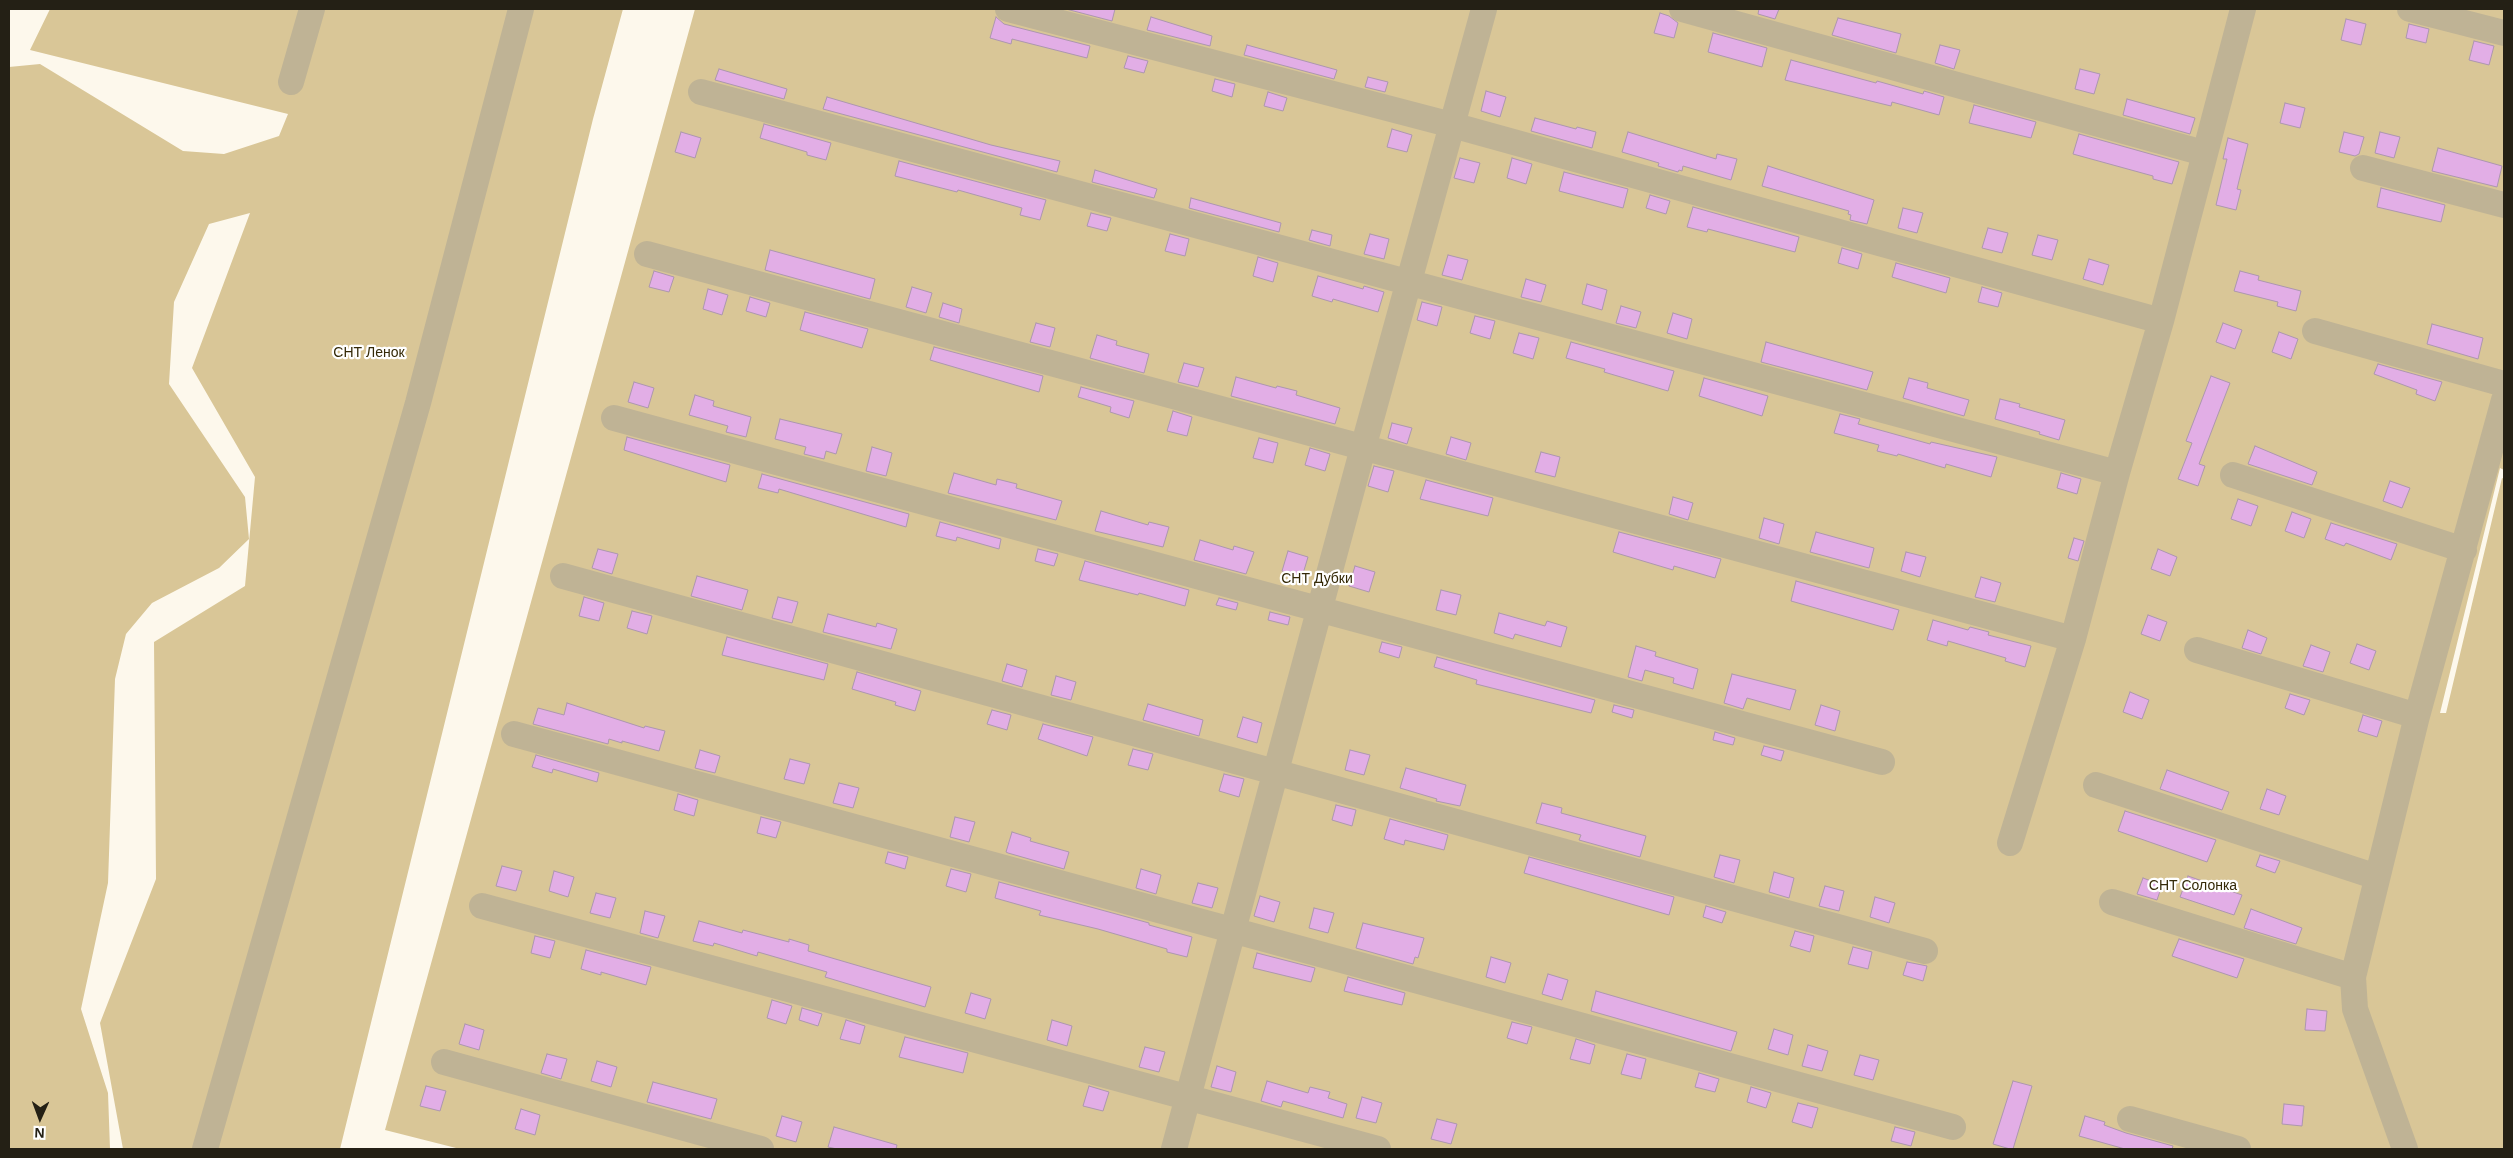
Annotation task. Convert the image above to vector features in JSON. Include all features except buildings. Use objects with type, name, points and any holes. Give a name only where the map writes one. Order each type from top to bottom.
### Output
[{"type":"street","points":[[291,82],[312,9]]},
{"type":"street","points":[[205,1149],[416,412],[521,9]]},
{"type":"street","points":[[1008,9],[1452,125],[2162,321]]},
{"type":"street","points":[[1174,1149],[1408,282],[1484,9]]},
{"type":"street","points":[[1682,9],[2200,152]]},
{"type":"street","points":[[2010,844],[2073,639],[2117,473],[2162,321],[2243,9]]},
{"type":"street","points":[[2410,9],[2504,33]]},
{"type":"street","points":[[702,92],[2117,473]]},
{"type":"street","points":[[2363,168],[2504,205]]},
{"type":"street","points":[[647,254],[2073,639]]},
{"type":"street","points":[[2314,331],[2504,384]]},
{"type":"street","points":[[2405,1149],[2355,1009],[2353,977],[2417,716],[2504,400]]},
{"type":"street","points":[[614,418],[1882,762]]},
{"type":"street","points":[[2233,475],[2464,550]]},
{"type":"street","points":[[563,576],[1276,774],[1925,950]]},
{"type":"street","points":[[2197,650],[2417,716]]},
{"type":"street","points":[[514,734],[1233,932],[1953,1127]]},
{"type":"street","points":[[2096,785],[2377,877]]},
{"type":"street","points":[[2112,902],[2353,977]]},
{"type":"street","points":[[482,906],[1378,1149]]},
{"type":"street","points":[[444,1062],[762,1149]]},
{"type":"street","points":[[2130,1119],[2238,1149]]},
{"type":"green space","name":"СНТ Ленок","points":[[50,9],[623,9],[593,119],[340,1149],[123,1149],[100,1023],[156,879],[154,642],[245,586],[255,477],[192,368],[250,213],[209,224],[174,302],[169,384],[245,497],[249,539],[219,568],[152,603],[126,634],[115,679],[108,883],[81,1009],[108,1093],[110,1149],[9,1149],[9,67],[40,64],[183,151],[224,154],[279,136],[288,114],[30,50]]},
{"type":"green space","name":"СНТ Дубки","points":[[695,9],[2504,9],[2504,470],[2500,468],[2440,713],[2446,713],[2502,478],[2504,479],[2504,1149],[460,1149],[385,1130]]},
{"type":"park label","name":"СНТ Солонка","points":[[2193,886]]}]
